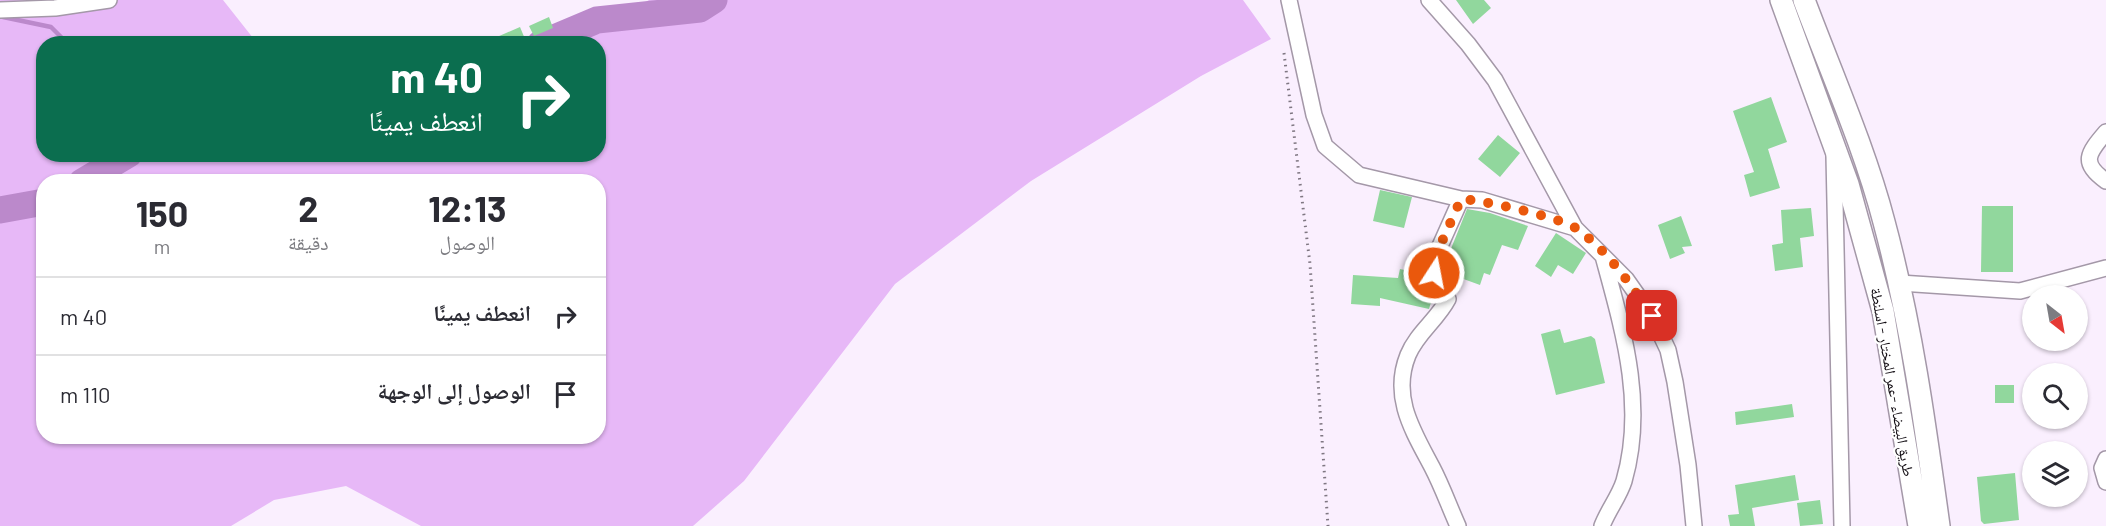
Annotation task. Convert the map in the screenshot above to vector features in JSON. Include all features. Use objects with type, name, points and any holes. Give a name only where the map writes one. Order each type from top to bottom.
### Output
[{"type":"main road","name":"طريق البيضاء -عمر المختار - اسلنطة","points":[[1781,0],[1848,184],[1883,311],[1919,526]]},
{"type":"main road","name":"طريق البيضاء -عمر المختار - اسلنطة","points":[[1804,0],[1884,222],[1900,283],[1922,401],[1939,526]]},
{"type":"street","points":[[0,10],[55,8],[109,0]]},
{"type":"street","points":[[1289,0],[1314,115],[1325,146],[1359,176],[1461,199],[1482,200],[1575,228]]},
{"type":"street","points":[[1429,0],[1468,44],[1495,80],[1575,228],[1626,279],[1652,316],[1668,350],[1688,465],[1694,526]]},
{"type":"street","points":[[2106,132],[2091,149],[2088,160],[2093,172],[2106,181]]},
{"type":"street","points":[[1833,141],[1842,526]]},
{"type":"street","points":[[1458,526],[1432,468],[1412,434],[1404,411],[1402,383],[1408,356],[1419,334],[1443,308],[1448,299],[1432,264],[1461,199]]},
{"type":"street","points":[[1602,253],[1626,343],[1634,408],[1631,445],[1624,481],[1602,526]]},
{"type":"street","points":[[1900,283],[2020,291],[2106,268]]},
{"type":"street","points":[[2106,459],[2102,468],[2106,482]]},
{"type":"path","points":[[1283,43],[1310,264],[1328,526]]},
{"type":"shaded area","points":[[0,0],[223,0],[251,36],[36,36],[36,162],[606,162],[606,36],[589,36],[649,0],[1243,0],[1271,39],[1201,76],[1031,181],[895,284],[744,481],[693,526],[421,526],[346,486],[274,500],[231,526],[0,526]]},
{"type":"building","points":[[1456,0],[1484,0],[1491,8],[1473,24]]},
{"type":"building","points":[[549,17],[553,28],[534,36],[529,26]]},
{"type":"building","points":[[520,27],[524,36],[499,36]]},
{"type":"building","points":[[1771,97],[1787,142],[1768,149],[1780,188],[1750,197],[1744,175],[1754,172],[1733,111]]},
{"type":"building","points":[[1498,135],[1520,153],[1500,177],[1478,159]]},
{"type":"building","points":[[1380,190],[1412,197],[1404,228],[1373,221]]},
{"type":"building","points":[[1982,206],[2013,206],[2013,272],[1981,272]]},
{"type":"building","points":[[1811,208],[1814,236],[1800,238],[1803,267],[1775,271],[1772,245],[1783,243],[1781,210]]},
{"type":"building","points":[[1467,209],[1490,213],[1528,226],[1518,250],[1502,245],[1490,275],[1484,273],[1480,285],[1447,273],[1444,266]]},
{"type":"building","points":[[1681,216],[1692,246],[1682,247],[1685,253],[1670,259],[1658,225]]},
{"type":"building","points":[[1556,233],[1586,253],[1573,274],[1558,265],[1551,277],[1535,266]]},
{"type":"building","points":[[1400,269],[1426,275],[1434,292],[1429,309],[1380,298],[1380,306],[1351,304],[1353,275],[1398,278]]},
{"type":"building","points":[[1560,329],[1564,343],[1591,336],[1595,339],[1605,383],[1556,395],[1541,334]]},
{"type":"building","points":[[1995,385],[2014,385],[2014,403],[1995,403]]},
{"type":"building","points":[[1792,404],[1794,417],[1736,425],[1735,412]]},
{"type":"building","points":[[2015,473],[2019,520],[1984,524],[1981,521],[1977,477]]},
{"type":"building","points":[[1795,475],[1799,500],[1752,508],[1755,526],[1730,526],[1728,515],[1739,514],[1735,485]]},
{"type":"building","points":[[1820,500],[1823,524],[1800,526],[1797,503]]},
{"type":"waterway","points":[[559,36],[597,20],[700,9],[714,0]]},
{"type":"waterway","points":[[3,17],[51,27],[60,36]]},
{"type":"waterway","points":[[95,174],[116,162]]},
{"type":"waterway","points":[[0,210],[36,203]]},
{"type":"route","points":[[1434,273],[1432,264],[1461,199],[1482,200],[1575,228],[1626,279],[1652,316]]}]
